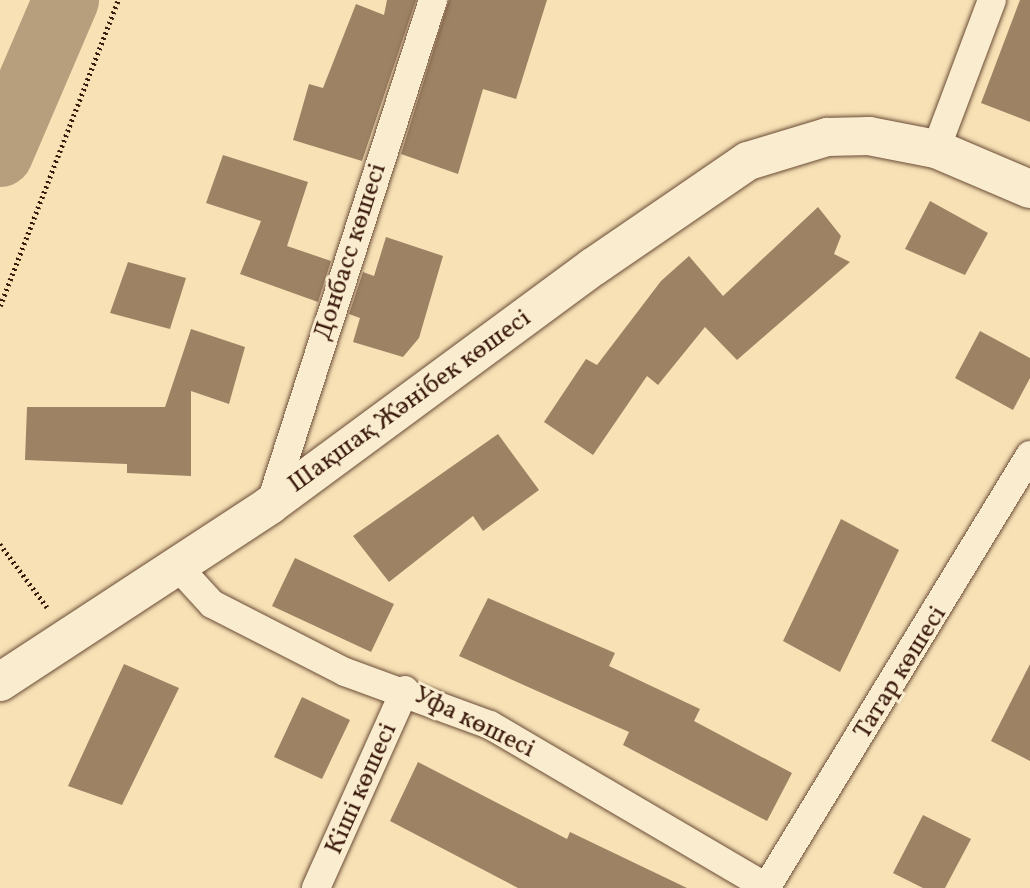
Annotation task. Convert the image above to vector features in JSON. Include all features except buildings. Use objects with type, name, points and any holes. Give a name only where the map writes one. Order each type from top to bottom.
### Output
[{"type":"main road","name":"Шақшақ Жәнібек көшесі","points":[[0,682],[179,568],[270,505],[706,188],[748,161],[827,137],[904,140],[936,149],[1030,189]]},
{"type":"street","name":"Донбасс көшесі","points":[[270,505],[433,0]]},
{"type":"street","points":[[936,149],[992,0]]},
{"type":"street","name":"Татар көшесі","points":[[767,888],[1030,454]]},
{"type":"street","name":"Уфа көшесі","points":[[179,568],[212,604],[345,671],[405,690],[490,725],[767,888]]},
{"type":"street","name":"Кіші көшесі","points":[[316,888],[405,690]]},
{"type":"path","points":[[0,306],[118,0]]},
{"type":"path","points":[[0,544],[69,636]]},
{"type":"waterway","points":[[0,154],[66,0]]}]
